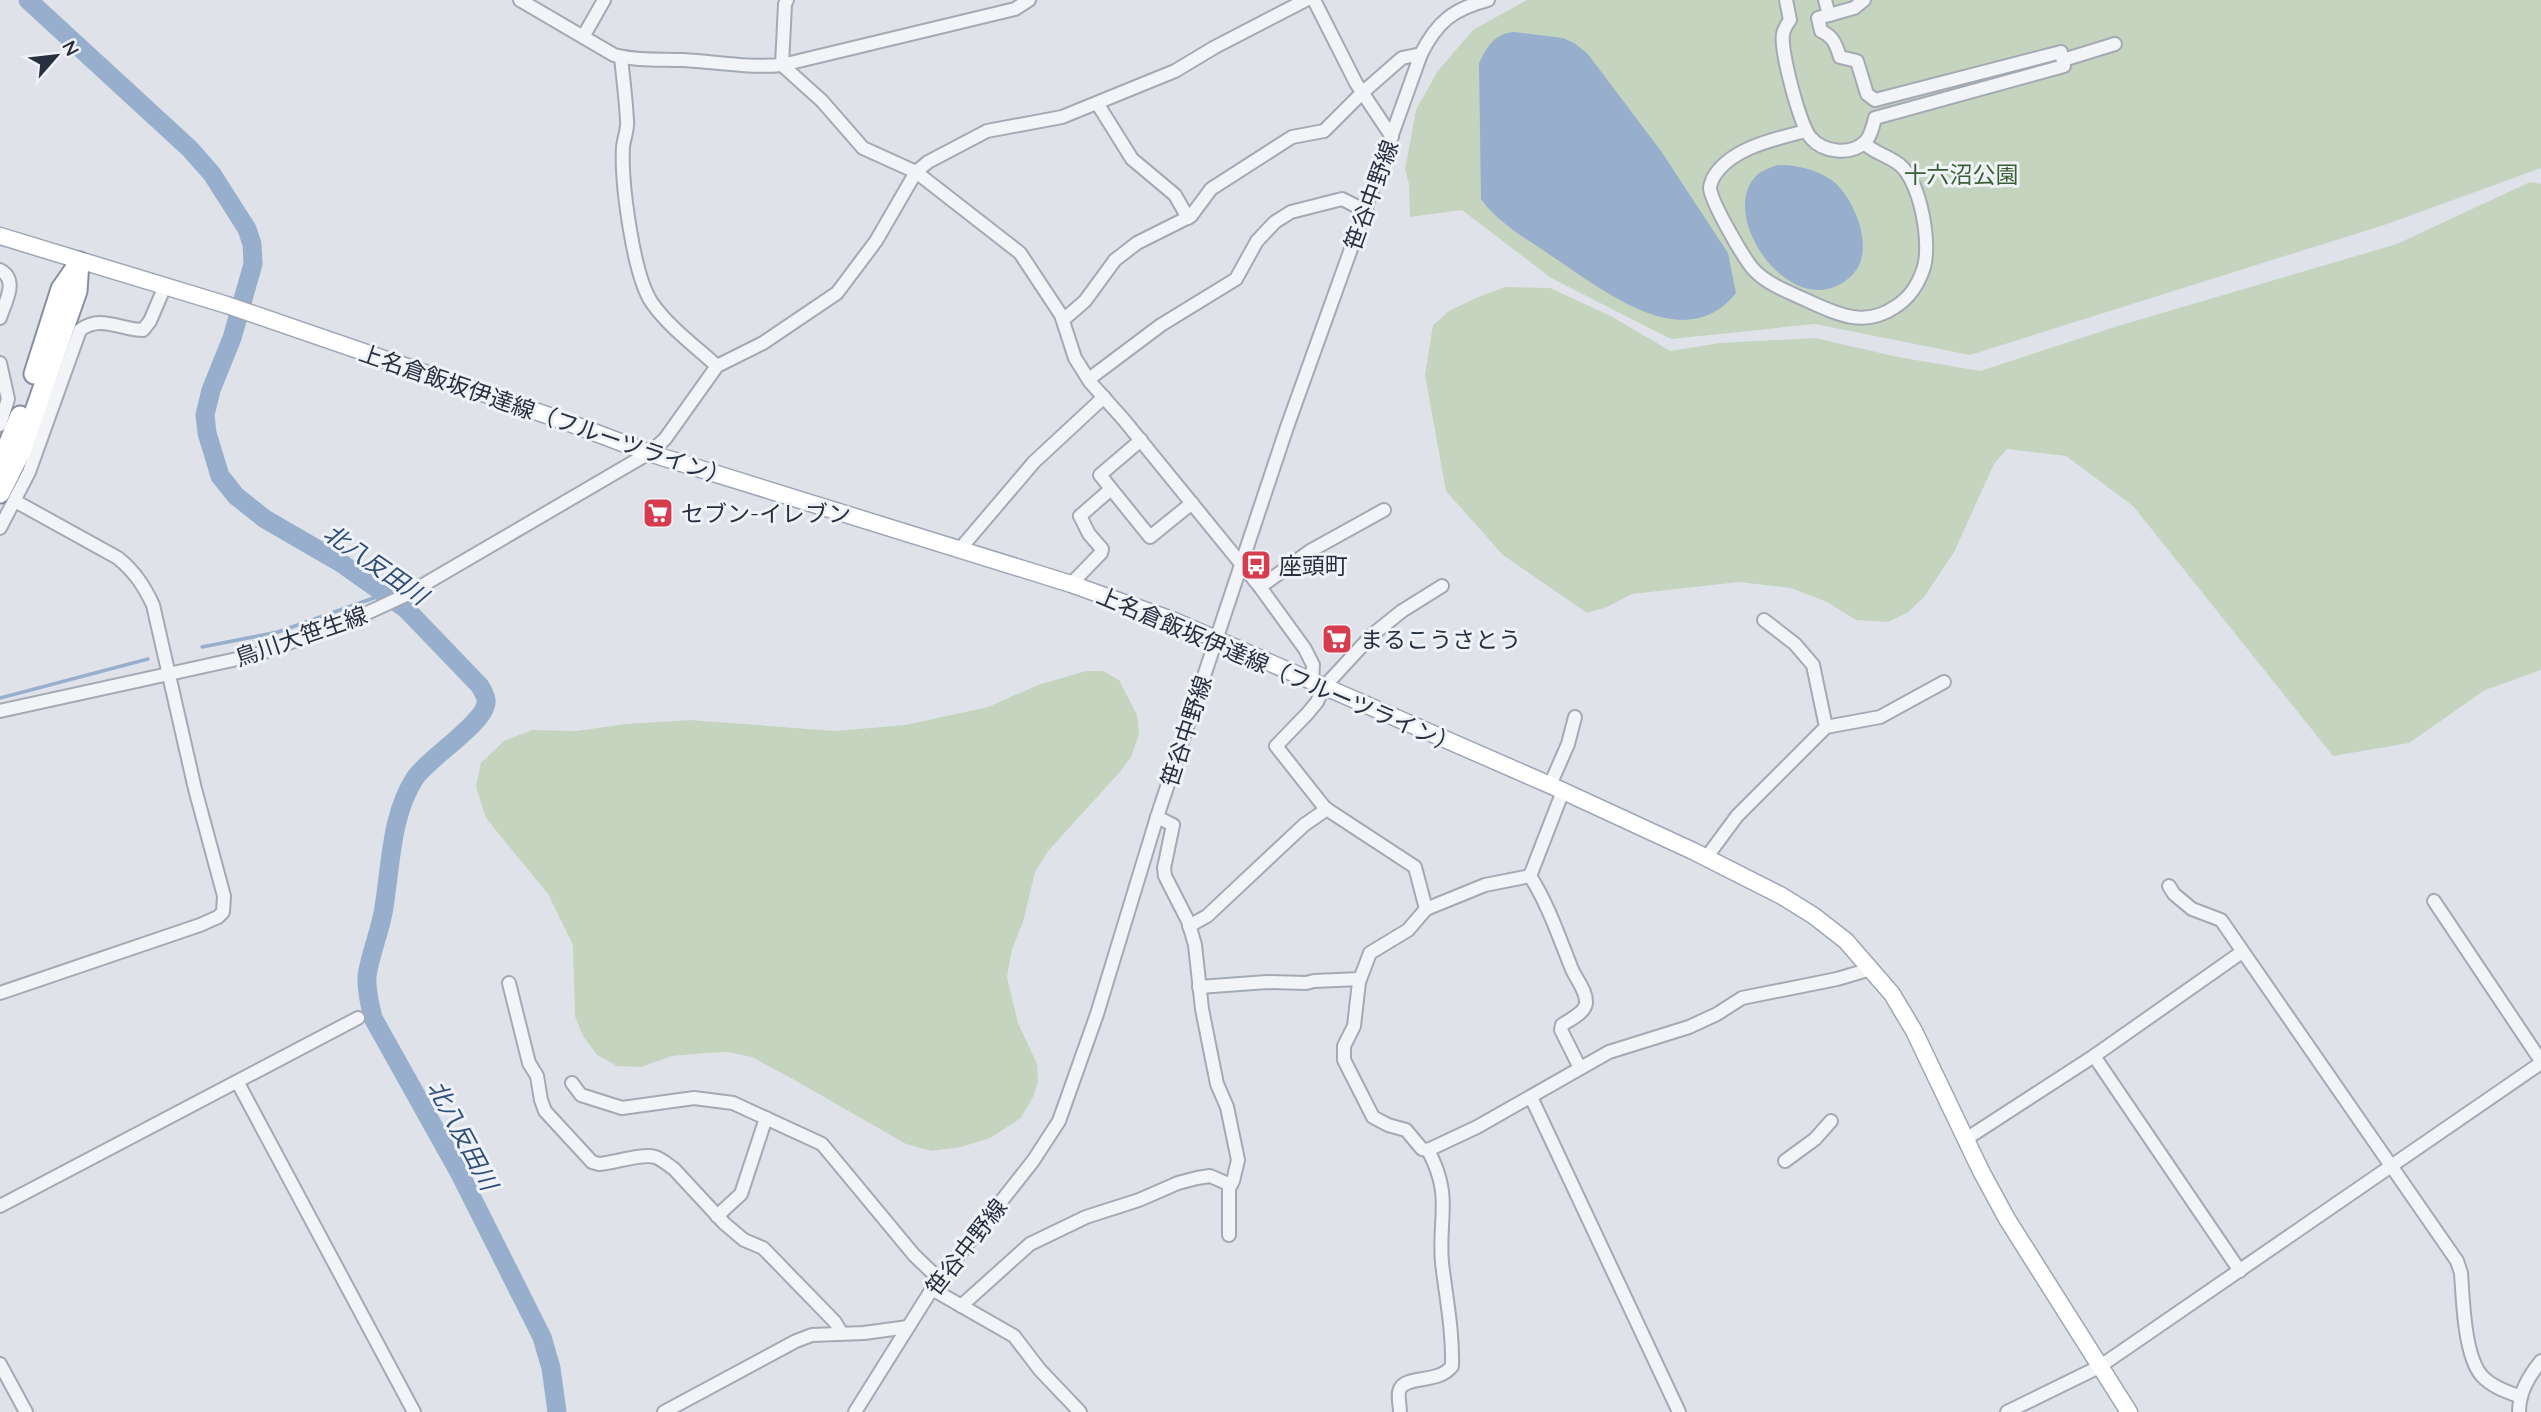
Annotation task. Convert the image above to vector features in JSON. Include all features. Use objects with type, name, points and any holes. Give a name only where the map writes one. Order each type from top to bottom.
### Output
[{"type":"highway","points":[[0,465],[17,425],[61,289],[79,262]]},
{"type":"highway","points":[[7,497],[77,291],[79,262]]},
{"type":"main road","name":"上名倉飯坂伊達線（フルーツライン）","points":[[0,236],[230,306],[649,453],[1071,584],[1216,639],[1556,788],[1706,858],[1782,897],[1814,916],[1846,942],[1892,994],[1909,1022],[2007,1219],[2129,1412]]},
{"type":"street","points":[[520,0],[621,57],[758,67],[782,65],[1015,9],[1029,0]]},
{"type":"street","points":[[583,37],[604,0]]},
{"type":"street","points":[[782,65],[785,4],[788,0]]},
{"type":"street","points":[[621,57],[628,124],[623,146],[624,169],[631,231],[645,290],[667,320],[717,366],[763,343],[837,293],[876,241],[916,172],[928,162],[987,131],[1062,117],[1175,71],[1306,0]]},
{"type":"street","points":[[1314,0],[1362,93],[1392,137]]},
{"type":"street","name":"笹谷中野線","points":[[855,1412],[936,1284],[1033,1161],[1059,1121],[1097,1014],[1157,817],[1216,639],[1364,210],[1421,54],[1434,32],[1452,13],[1488,0]]},
{"type":"street","points":[[1786,0],[1790,20],[1782,36],[1786,64],[1806,131],[1815,142],[1831,150],[1847,150],[1864,143],[1871,133],[1875,118],[2064,66],[2061,52],[1875,100],[1867,94],[1857,61],[1840,57],[1836,43],[1821,32],[1818,18],[1854,8],[1864,0]]},
{"type":"street","points":[[1825,0],[1829,15]]},
{"type":"street","points":[[2063,60],[2115,44]]},
{"type":"street","points":[[1063,320],[1085,301],[1115,260],[1156,232],[1188,218],[1211,190],[1292,137],[1324,131],[1402,58],[1421,54]]},
{"type":"street","points":[[782,65],[822,101],[863,148],[916,172],[1020,253],[1045,288],[1063,320],[1074,358],[1088,379],[1242,563],[1305,649],[1318,684]]},
{"type":"street","points":[[1097,103],[1132,159],[1175,195],[1188,218]]},
{"type":"street","points":[[1806,131],[1744,151],[1726,164],[1714,176],[1710,186],[1713,199],[1744,257],[1764,279],[1819,306],[1864,320],[1885,314],[1904,301],[1915,289],[1926,256],[1921,206],[1913,186],[1899,164],[1864,143]]},
{"type":"street","points":[[1088,379],[1161,325],[1236,279],[1257,241],[1275,222],[1291,212],[1342,199],[1364,210]]},
{"type":"street","points":[[0,270],[9,275],[11,282],[0,318]]},
{"type":"street","points":[[0,528],[7,497],[41,440],[80,330],[103,322],[143,330],[150,321],[164,286]]},
{"type":"street","points":[[0,363],[8,399],[0,425]]},
{"type":"street","name":"鳥川大笹生線","points":[[0,711],[255,655],[352,620],[406,595],[649,453],[665,439],[717,366]]},
{"type":"street","points":[[960,549],[1034,462],[1104,397]]},
{"type":"street","points":[[1141,440],[1100,475],[1150,537],[1192,503]]},
{"type":"street","points":[[1071,584],[1102,549],[1085,528],[1080,516],[1111,488]]},
{"type":"street","points":[[0,993],[200,925],[223,912],[224,896],[153,605],[145,587],[133,570],[118,558],[7,497]]},
{"type":"street","points":[[1260,587],[1310,551],[1384,510]]},
{"type":"street","points":[[1426,909],[1415,867],[1327,809],[1276,746],[1307,714],[1318,684],[1402,611],[1442,586]]},
{"type":"street","points":[[1764,620],[1774,625],[1814,665],[1826,727]]},
{"type":"street","points":[[1706,858],[1737,816],[1826,727],[1880,718],[1944,682]]},
{"type":"street","points":[[1575,717],[1530,876],[1564,947],[1571,970],[1584,992],[1586,1003],[1583,1010],[1562,1025],[1561,1030],[1580,1068]]},
{"type":"street","points":[[1189,926],[1207,916],[1304,825],[1327,809]]},
{"type":"street","points":[[1157,817],[1173,825],[1164,867],[1165,876],[1195,945],[1199,987],[1216,1076],[1227,1107],[1238,1160],[1229,1188],[1229,1235]]},
{"type":"street","points":[[1530,876],[1485,885],[1426,909],[1408,930],[1383,947],[1372,950],[1360,979],[1354,1026],[1344,1046],[1343,1060],[1373,1117],[1406,1130],[1422,1149],[1428,1150],[1623,1047],[1689,1027],[1742,998],[1838,979],[1871,969]]},
{"type":"street","points":[[2169,886],[2174,894],[2192,909],[2221,919],[2457,1261],[2461,1273],[2470,1349],[2476,1367],[2490,1383],[2521,1396]]},
{"type":"street","points":[[2007,1412],[2099,1367],[2541,1062],[2434,901]]},
{"type":"street","points":[[1966,1139],[2094,1056],[2242,952]]},
{"type":"street","points":[[1199,987],[1360,979]]},
{"type":"street","points":[[509,983],[529,1063],[537,1076],[541,1100],[545,1111],[556,1125],[592,1162],[599,1164],[646,1156],[655,1157],[674,1170],[717,1216],[744,1240],[763,1248],[835,1322],[841,1332]]},
{"type":"street","points":[[0,1206],[358,1018]]},
{"type":"street","points":[[2094,1056],[2240,1270]]},
{"type":"street","points":[[238,1083],[414,1412]]},
{"type":"street","points":[[572,1083],[581,1095],[622,1108],[703,1098],[733,1103],[822,1143],[936,1284],[961,1306],[1014,1336],[1040,1370],[1080,1412]]},
{"type":"street","points":[[1531,1097],[1679,1412]]},
{"type":"street","points":[[717,1216],[741,1194],[766,1118]]},
{"type":"street","points":[[1785,1161],[1815,1139],[1831,1121]]},
{"type":"street","points":[[1400,1412],[1399,1390],[1403,1385],[1407,1382],[1435,1379],[1448,1372],[1452,1366],[1451,1327],[1442,1260],[1444,1191],[1428,1150]]},
{"type":"street","points":[[961,1306],[1030,1244],[1086,1217],[1197,1178],[1210,1177],[1231,1185]]},
{"type":"street","points":[[664,1412],[796,1340],[812,1335],[864,1333],[908,1327]]},
{"type":"street","points":[[2519,1412],[2528,1376],[2541,1361]]},
{"type":"street","points":[[0,1364],[26,1412]]},
{"type":"green space","name":"十六沼公園","points":[[1527,0],[2541,0],[2541,168],[2387,224],[1970,355],[1815,324],[1671,339],[1551,278],[1462,210],[1410,217],[1409,184],[1405,170],[1416,110],[1437,72],[1473,30]]},
{"type":"green space","points":[[2530,182],[2541,184],[2541,670],[2485,690],[2409,743],[2333,756],[2133,506],[2066,456],[2007,449],[1994,464],[1954,552],[1924,597],[1907,613],[1888,622],[1856,620],[1827,602],[1791,588],[1739,582],[1632,594],[1607,607],[1587,613],[1503,555],[1446,491],[1425,375],[1433,325],[1449,311],[1505,287],[1550,288],[1611,316],[1670,351],[1720,343],[1815,338],[1898,357],[1980,371],[2118,326],[2397,244]]},
{"type":"green space","points":[[1086,671],[1103,671],[1119,680],[1137,715],[1139,734],[1131,757],[1119,773],[1048,851],[1035,872],[1023,922],[1012,949],[1007,977],[1018,1023],[1037,1064],[1038,1081],[1034,1095],[1021,1118],[990,1138],[961,1147],[931,1151],[906,1144],[752,1057],[728,1052],[705,1053],[672,1056],[641,1067],[617,1066],[597,1055],[583,1036],[575,1016],[573,945],[548,894],[486,818],[476,787],[481,763],[504,741],[532,730],[576,731],[626,724],[690,720],[835,731],[905,725],[988,707],[1038,685]]},
{"type":"water","points":[[1515,32],[1563,38],[1587,53],[1661,151],[1728,253],[1736,293],[1716,311],[1693,319],[1670,319],[1621,301],[1516,232],[1481,199],[1479,64],[1492,42],[1502,35]]},
{"type":"water","points":[[1777,165],[1806,168],[1827,177],[1841,189],[1855,212],[1862,238],[1860,263],[1854,273],[1832,288],[1809,289],[1787,279],[1768,262],[1753,239],[1746,215],[1747,193],[1758,174]]},
{"type":"waterway","name":"北八反田川","points":[[28,0],[190,149],[212,174],[247,229],[252,244],[253,264],[232,338],[211,390],[205,415],[207,433],[220,476],[236,496],[265,519],[341,563],[406,609],[480,686],[485,697],[484,709],[478,718],[422,769],[407,793],[396,826],[383,913],[368,968],[368,997],[373,1018],[459,1172],[542,1337],[551,1368],[557,1412]]},
{"type":"waterway","points":[[202,647],[278,632],[385,594]]},
{"type":"waterway","points":[[0,698],[148,659]]},
{"type":"place","name":"セブン-イレブン","points":[[658,513]]},
{"type":"place","name":"座頭町","points":[[1256,565]]},
{"type":"place","name":"まるこうさとう","points":[[1337,639]]}]
